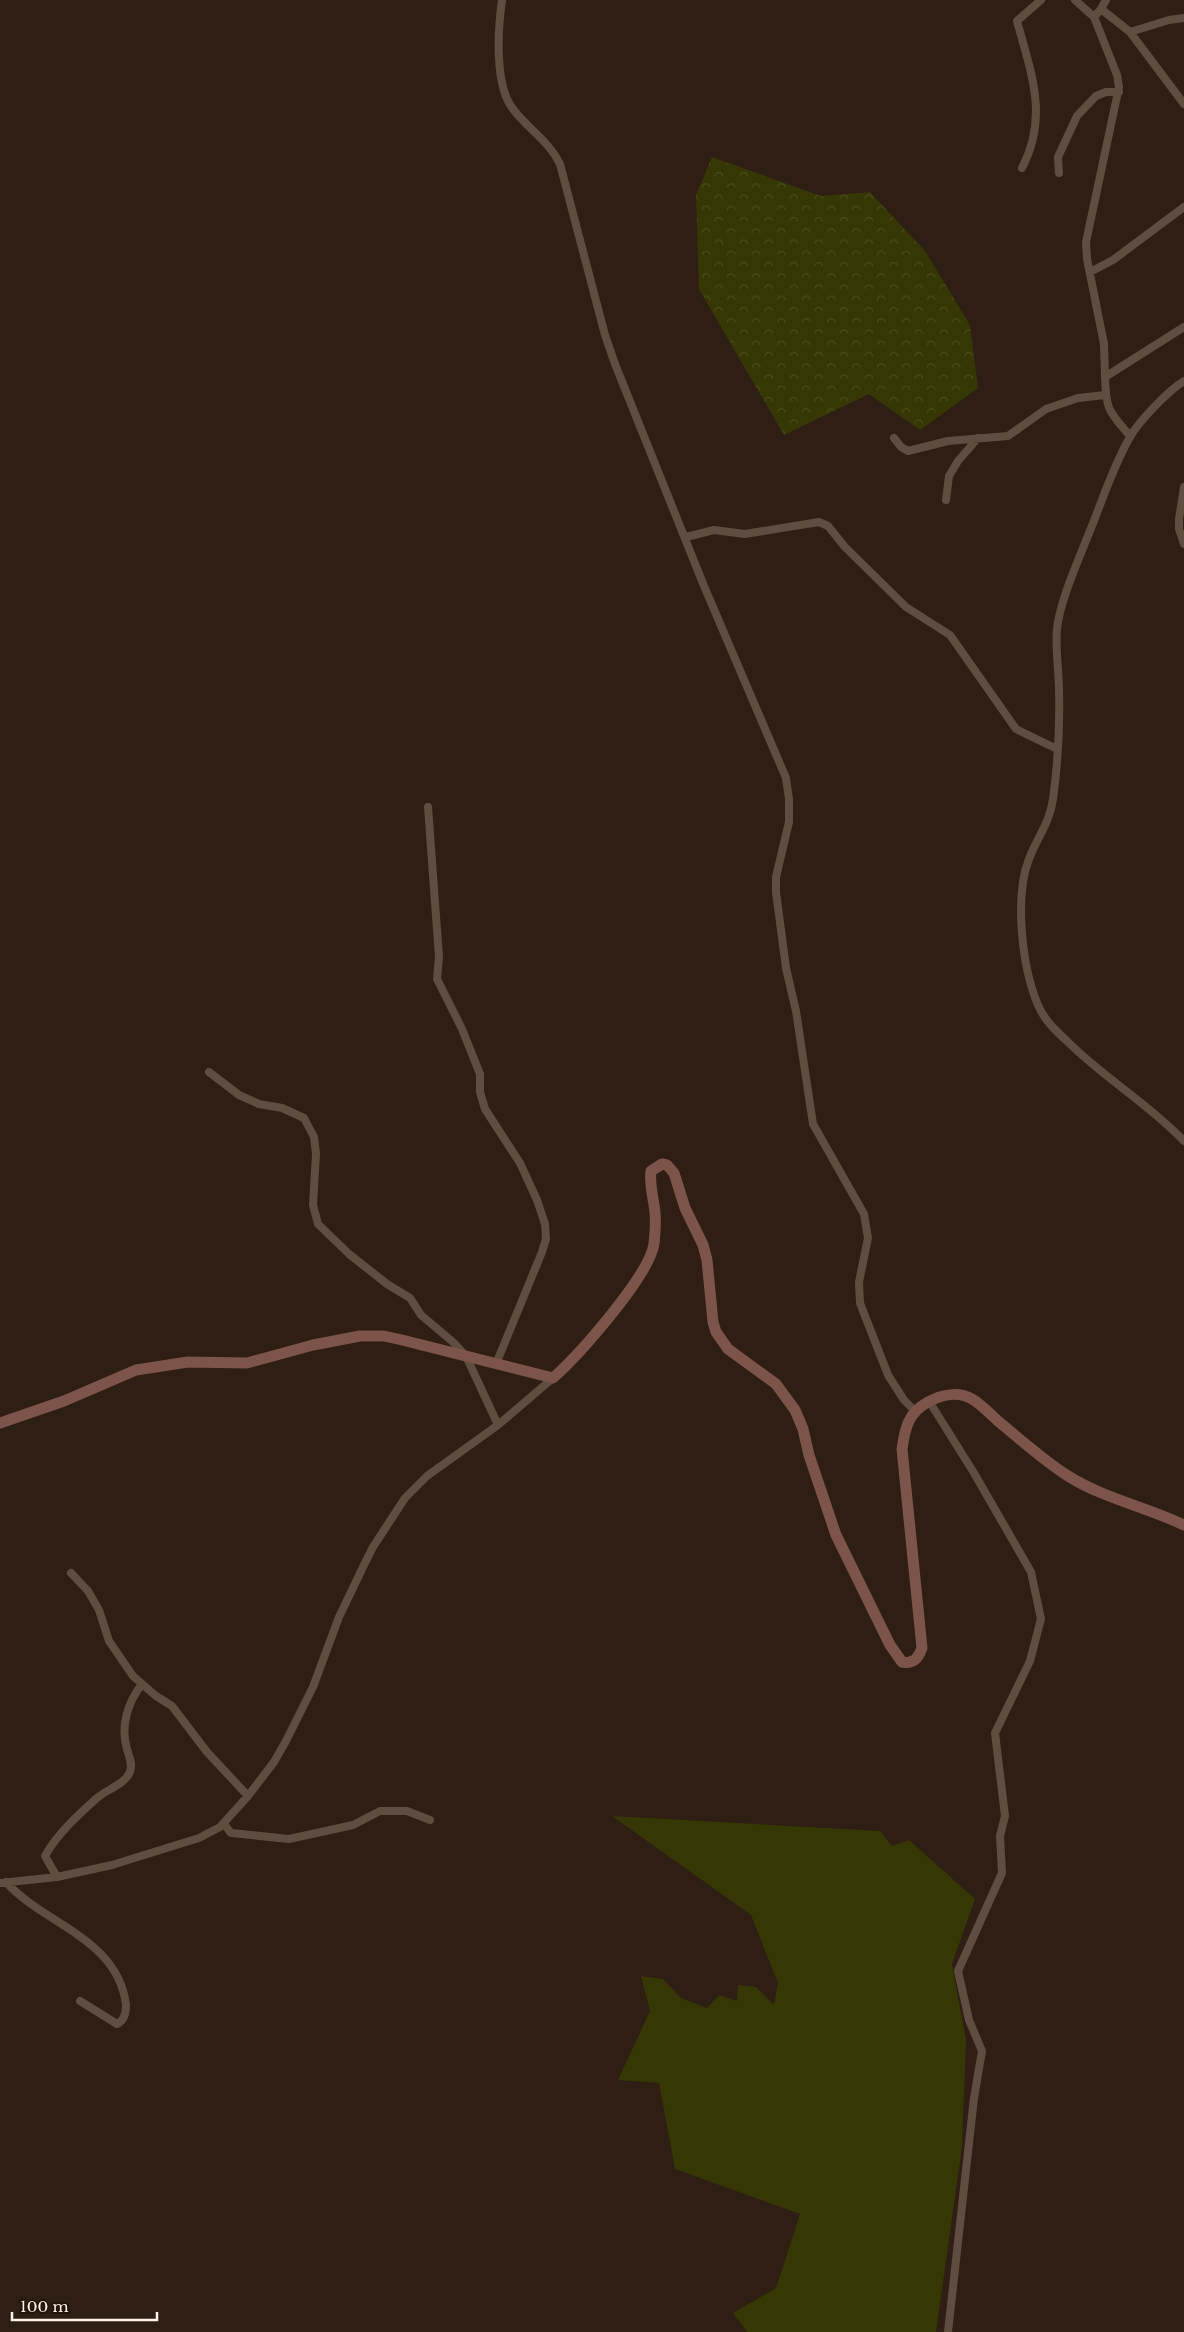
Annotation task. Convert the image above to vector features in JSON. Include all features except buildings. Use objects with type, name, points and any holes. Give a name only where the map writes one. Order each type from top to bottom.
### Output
[{"type":"street","points":[[502,0],[498,35],[499,58],[506,96],[512,108],[554,151],[560,164],[605,336],[704,586],[786,778],[789,799],[789,822],[776,877],[776,892],[786,968],[796,1011],[813,1124],[864,1214],[868,1238],[859,1282],[860,1303],[888,1376],[904,1400],[915,1411]]},
{"type":"street","points":[[1022,168],[1034,134],[1036,115],[1035,82],[1018,21],[1041,0]]},
{"type":"street","points":[[1075,0],[1094,17],[1117,75],[1119,92],[1086,242],[1102,334],[1106,395],[1110,412],[1130,436]]},
{"type":"street","points":[[1094,17],[1106,0]]},
{"type":"street","points":[[1101,9],[1130,32],[1184,104]]},
{"type":"street","points":[[1130,32],[1170,20],[1184,18]]},
{"type":"street","points":[[1059,173],[1058,157],[1077,116],[1096,96],[1106,92],[1119,92]]},
{"type":"street","points":[[1090,272],[1121,254],[1184,207]]},
{"type":"street","points":[[1105,377],[1184,327]]},
{"type":"street","points":[[1184,381],[1172,388],[1130,436],[1073,572],[1057,628],[1059,707],[1057,749],[1049,819],[1028,860],[1022,883],[1022,935],[1038,1005],[1054,1028],[1074,1048],[1122,1089],[1170,1126],[1184,1141]]},
{"type":"street","points":[[894,438],[901,447],[908,451],[948,442],[1008,436],[1046,409],[1078,398],[1106,395]]},
{"type":"street","points":[[946,500],[949,476],[958,461],[978,438]]},
{"type":"street","points":[[1184,487],[1179,529],[1184,544]]},
{"type":"street","points":[[686,537],[714,530],[745,534],[819,522],[828,526],[845,547],[906,607],[950,635],[1016,729],[1057,749]]},
{"type":"street","points":[[428,807],[439,956],[437,979],[462,1030],[480,1074],[480,1092],[485,1109],[520,1163],[537,1200],[545,1224],[546,1239],[542,1252],[496,1364]]},
{"type":"street","points":[[209,1072],[240,1095],[259,1104],[282,1108],[304,1118],[314,1137],[316,1154],[313,1205],[318,1224],[348,1254],[387,1284],[410,1298],[421,1315],[453,1342],[466,1356],[498,1425]]},
{"type":"street","points":[[3,1883],[57,1877],[112,1865],[210,1834],[224,1824],[274,1762],[286,1741],[314,1687],[339,1617],[364,1565],[405,1498],[427,1476],[498,1425],[571,1362],[648,1263],[655,1232],[656,1214],[650,1181],[652,1171],[658,1165],[667,1165],[674,1173],[685,1208],[703,1245],[707,1260],[713,1322],[716,1332],[728,1349],[776,1384],[795,1410],[803,1428],[826,1510],[846,1558],[896,1657],[902,1662],[908,1663],[915,1660],[922,1648],[902,1449],[908,1421],[915,1411],[929,1401],[948,1395],[972,1399],[1029,1447],[1068,1476],[1105,1494],[1184,1525]]},
{"type":"street","points":[[0,1424],[57,1404],[136,1370],[188,1362],[246,1363],[313,1345],[360,1336],[384,1336],[553,1378]]},
{"type":"street","points":[[929,1401],[974,1473],[1031,1572],[1041,1619],[1030,1661],[995,1733],[1005,1816],[1000,1836],[1002,1872],[958,1971],[969,2020],[982,2051],[974,2098],[948,2332]]},
{"type":"street","points":[[71,1573],[88,1591],[99,1610],[108,1641],[133,1676],[172,1706],[207,1752],[248,1796]]},
{"type":"street","points":[[57,1877],[45,1856],[51,1845],[98,1797],[126,1778],[130,1771],[131,1759],[126,1749],[125,1736],[127,1710],[142,1684]]},
{"type":"street","points":[[224,1824],[231,1833],[289,1838],[353,1825],[380,1812],[407,1811],[430,1820]]},
{"type":"street","points":[[3,1883],[24,1901],[79,1935],[105,1958],[122,1988],[126,2008],[124,2017],[117,2024],[80,2001]]},
{"type":"green space","points":[[712,157],[821,196],[870,192],[925,251],[970,325],[978,388],[920,430],[869,394],[784,435],[699,289],[696,195]]},
{"type":"green space","points":[[612,1816],[880,1831],[892,1846],[909,1840],[975,1899],[952,1964],[966,2040],[962,2147],[936,2332],[747,2332],[733,2313],[776,2288],[800,2214],[675,2169],[659,2083],[618,2080],[650,2011],[641,1976],[663,1979],[681,1998],[707,2008],[719,1995],[737,2001],[738,1985],[756,1987],[774,2005],[778,1983],[751,1915]]}]
